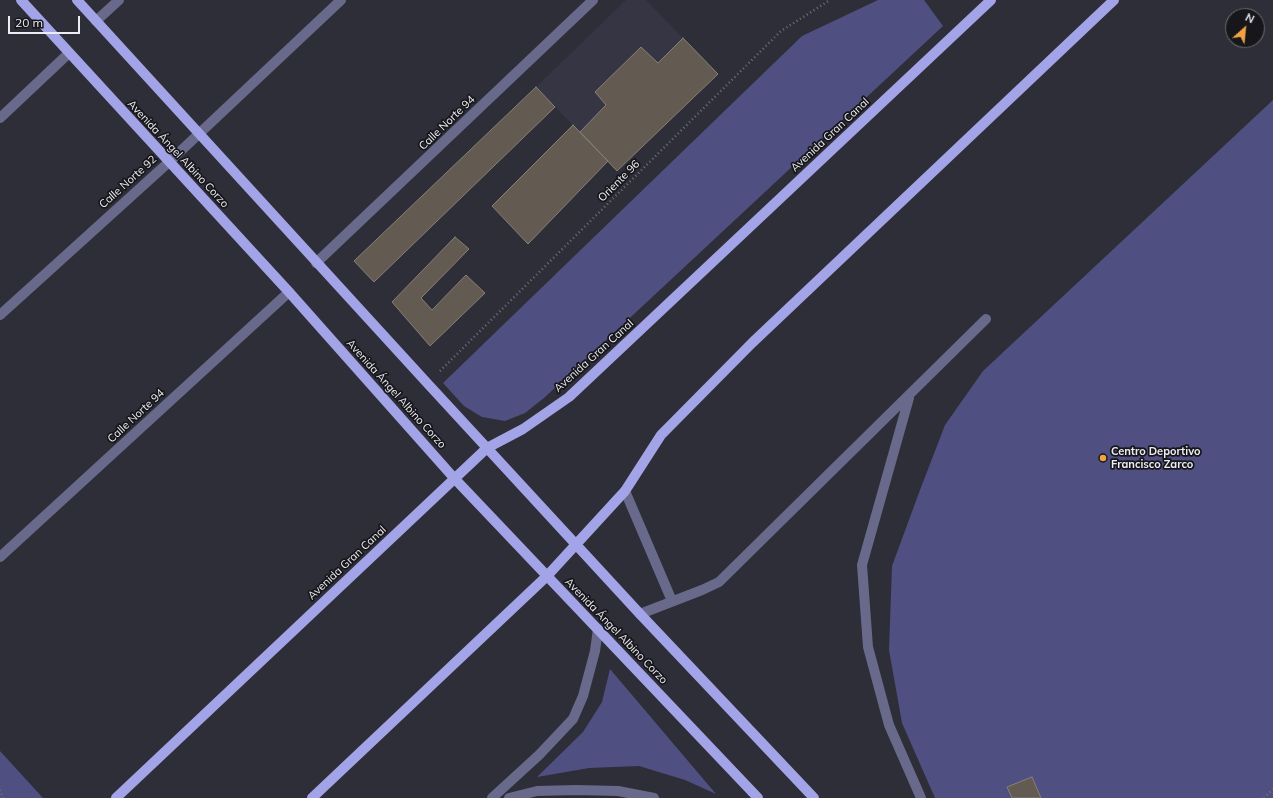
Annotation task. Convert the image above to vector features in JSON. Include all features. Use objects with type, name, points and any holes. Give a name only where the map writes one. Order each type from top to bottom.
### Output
[{"type":"main road","name":"Avenida Ángel Albino Corzo","points":[[21,0],[289,292],[454,478],[758,798]]},
{"type":"main road","points":[[77,0],[316,263],[640,614],[814,798]]},
{"type":"main road","name":"Avenida Gran Canal","points":[[116,798],[487,448],[523,429],[569,398],[991,0]]},
{"type":"main road","points":[[312,798],[547,576],[577,545],[625,491],[661,435],[736,359],[1114,0]]},
{"type":"street","points":[[96,21],[118,0]]},
{"type":"street","name":"Calle Norte 92","points":[[0,315],[169,162],[341,0]]},
{"type":"street","name":"Calle Norte 94","points":[[316,263],[593,0]]},
{"type":"street","points":[[0,118],[69,53]]},
{"type":"street","name":"Calle Norte 94","points":[[0,557],[289,292]]},
{"type":"street","points":[[640,614],[719,582],[986,319]]},
{"type":"street","points":[[909,396],[862,564],[868,647],[890,725],[921,798]]},
{"type":"street","points":[[625,491],[672,601]]},
{"type":"street","points":[[492,798],[539,755],[573,719],[583,696],[595,651],[598,629]]},
{"type":"street","points":[[509,798],[537,791],[576,790],[618,791],[654,798]]},
{"type":"path","name":"Oriente 96","points":[[428,384],[781,31],[830,0]]},
{"type":"path","points":[[1264,798],[1273,789]]},
{"type":"path","points":[[0,790],[3,798]]},
{"type":"shaded area","points":[[626,0],[646,0],[718,74],[617,171],[536,87]]},
{"type":"shaded area","points":[[878,0],[924,0],[943,26],[544,398],[525,413],[505,421],[482,417],[464,406],[443,383],[802,36]]},
{"type":"shaded area","name":"Centro Deportivo Francisco Zarco","points":[[1273,100],[1273,798],[935,798],[902,723],[889,650],[892,566],[945,425],[983,371]]},
{"type":"shaded area","points":[[610,669],[716,794],[685,780],[639,766],[589,768],[537,777],[583,732],[602,702]]},
{"type":"shaded area","points":[[0,751],[43,798],[0,798]]},
{"type":"building","points":[[683,38],[718,74],[617,171],[580,132],[606,105],[595,92],[641,47],[658,63]]},
{"type":"building","points":[[536,87],[555,107],[374,282],[354,261]]},
{"type":"building","points":[[573,125],[608,161],[528,244],[492,206]]},
{"type":"building","points":[[455,237],[469,249],[421,298],[432,310],[466,275],[485,293],[430,346],[392,302]]},
{"type":"building","points":[[1032,777],[1041,798],[1012,798],[1007,787]]},
{"type":"place","name":"Centro Deportivo Francisco Zarco","points":[[1103,458]]}]
